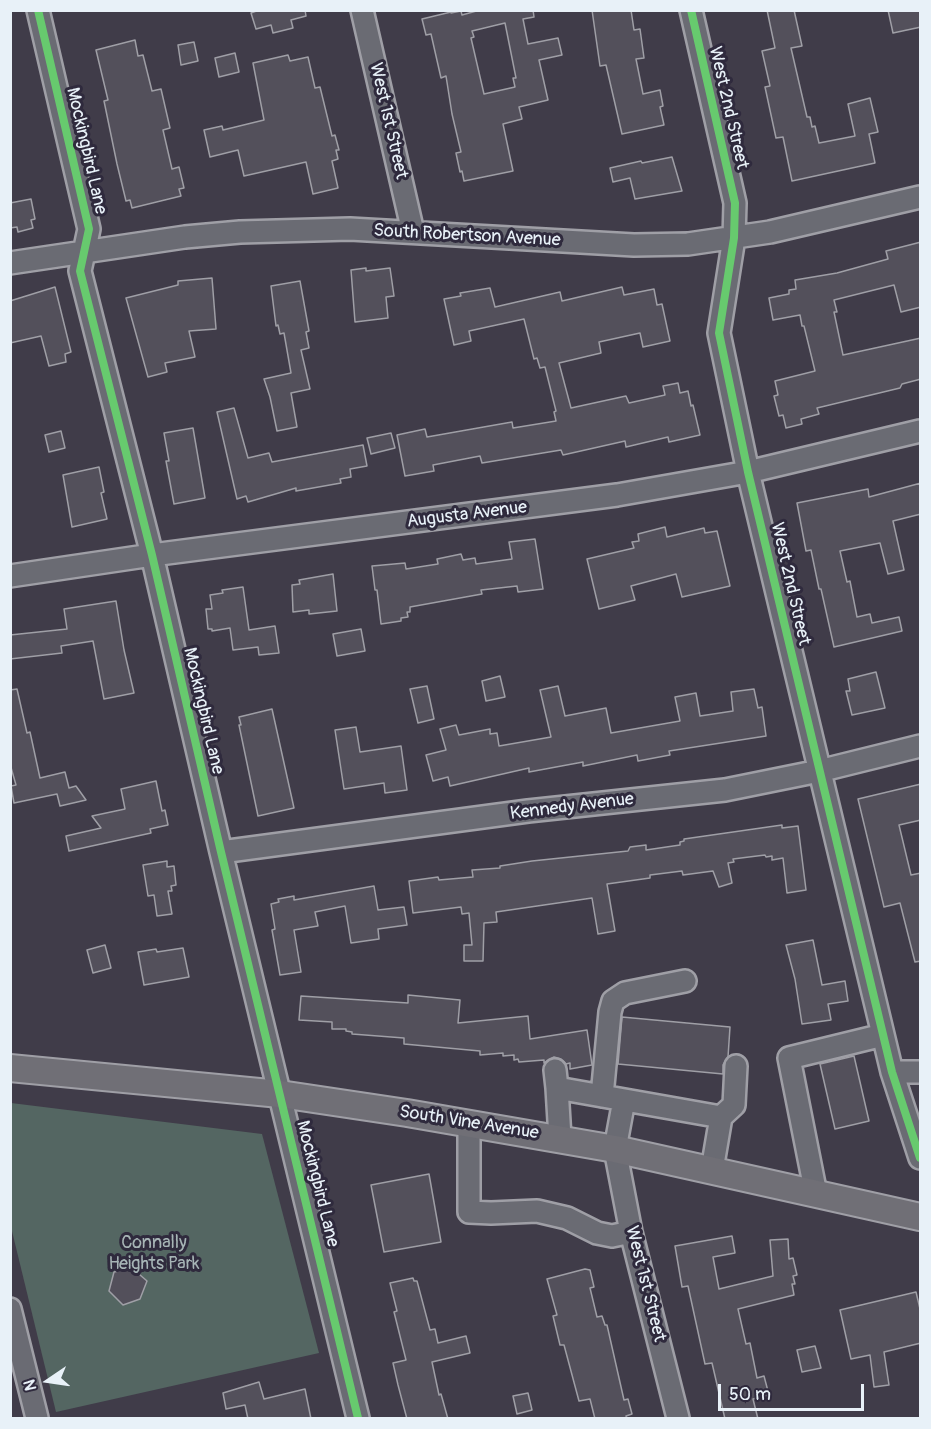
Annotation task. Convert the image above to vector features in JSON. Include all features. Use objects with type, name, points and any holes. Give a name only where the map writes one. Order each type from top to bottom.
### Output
[{"type":"main road","name":"South Vine Avenue","points":[[10,1068],[280,1094],[469,1123],[615,1149],[921,1217]]},
{"type":"street","name":"Mockingbird Lane","points":[[38,10],[89,229],[80,271],[152,555],[358,1419]]},
{"type":"street","name":"West 1st Street","points":[[362,10],[413,232]]},
{"type":"street","name":"West 2nd Street","points":[[691,10],[735,203],[734,238],[719,333],[748,472],[892,1072],[921,1158]]},
{"type":"street","name":"South Robertson Avenue","points":[[10,263],[184,237],[240,232],[350,230],[634,245],[688,244],[806,224],[921,197]]},
{"type":"street","name":"Augusta Avenue","points":[[10,576],[152,555],[617,495],[748,472],[921,431]]},
{"type":"street","name":"Kennedy Avenue","points":[[221,852],[528,812],[725,790],[819,771],[921,746]]},
{"type":"street","points":[[602,1096],[613,1001],[625,993],[685,981]]},
{"type":"street","points":[[816,1194],[789,1058],[883,1035]]},
{"type":"street","points":[[712,1170],[721,1117],[734,1105],[736,1066]]},
{"type":"street","points":[[892,1072],[921,1072]]},
{"type":"street","points":[[560,1138],[556,1079],[602,1096],[721,1117]]},
{"type":"street","points":[[615,1149],[624,1100]]},
{"type":"street","points":[[469,1123],[469,1212],[537,1211],[567,1218],[597,1233],[612,1236],[631,1232]]},
{"type":"street","name":"West 1st Street","points":[[615,1149],[631,1232],[678,1419]]},
{"type":"street","points":[[10,1309],[37,1419]]},
{"type":"green space","name":"Connally Heights Park","points":[[11,1103],[262,1134],[319,1353],[56,1412],[11,1227]]},
{"type":"building","points":[[259,10],[305,10],[306,16],[291,20],[293,28],[273,33],[271,25],[256,29],[251,13]]},
{"type":"building","points":[[480,10],[533,10],[534,17],[523,19],[528,44],[558,38],[562,55],[539,60],[548,100],[519,107],[522,119],[503,124],[513,171],[464,181],[456,153],[461,152],[446,76],[441,78],[431,34],[426,35],[422,19],[461,11],[462,15]],"holes":[[[505,23],[516,78],[513,78],[515,87],[484,94],[471,38],[474,37],[472,31]]]},
{"type":"building","points":[[592,10],[631,10],[634,30],[640,29],[644,58],[636,59],[643,94],[660,90],[663,106],[660,107],[664,125],[622,134],[606,65],[600,66]]},
{"type":"building","points":[[767,10],[794,10],[802,46],[791,48],[807,117],[810,117],[812,127],[815,126],[819,143],[855,136],[848,104],[870,98],[878,132],[869,134],[875,163],[792,181],[783,137],[776,138],[765,87],[770,86],[762,51],[775,48]]},
{"type":"building","points":[[888,10],[921,10],[921,27],[893,33]]},
{"type":"building","points":[[135,40],[138,56],[143,55],[152,91],[161,89],[170,128],[163,130],[172,169],[179,167],[184,188],[179,189],[181,196],[132,208],[130,200],[126,201],[117,164],[104,101],[108,100],[96,50]]},
{"type":"building","points":[[194,42],[198,61],[181,65],[178,45]]},
{"type":"building","points":[[235,53],[239,72],[219,77],[215,58]]},
{"type":"building","points":[[288,55],[290,61],[308,57],[315,88],[320,87],[332,136],[335,135],[339,150],[336,150],[338,159],[332,161],[338,188],[313,194],[306,162],[244,176],[238,150],[210,157],[204,130],[222,126],[223,130],[264,120],[253,63]]},
{"type":"building","points":[[672,157],[682,191],[635,199],[630,178],[613,182],[610,168]]},
{"type":"building","points":[[31,199],[35,219],[31,220],[33,228],[18,232],[17,227],[10,228],[10,203]]},
{"type":"building","points":[[921,242],[921,307],[901,312],[894,285],[834,300],[837,312],[834,312],[843,355],[921,338],[921,379],[902,384],[900,388],[817,408],[819,414],[801,419],[802,424],[786,428],[783,415],[779,416],[774,396],[778,395],[775,381],[815,371],[800,315],[773,320],[769,298],[789,294],[789,290],[796,289],[795,280],[837,273],[888,259],[886,251]]},
{"type":"building","points":[[366,268],[366,271],[390,268],[394,296],[386,297],[388,318],[355,322],[351,270]]},
{"type":"building","points":[[212,278],[216,329],[189,331],[195,357],[165,363],[167,372],[148,377],[126,298],[178,285],[178,281]]},
{"type":"building","points":[[300,281],[309,331],[306,332],[309,348],[301,350],[310,389],[291,393],[297,427],[277,431],[264,379],[291,373],[284,333],[280,334],[278,325],[276,326],[271,286]]},
{"type":"building","points":[[55,287],[71,352],[65,354],[66,362],[49,366],[41,336],[10,343],[10,301]]},
{"type":"building","points":[[622,287],[624,295],[654,289],[657,305],[662,304],[670,341],[643,347],[640,333],[599,342],[601,353],[559,363],[571,408],[626,396],[629,403],[665,395],[663,386],[678,383],[680,393],[688,391],[700,435],[669,442],[668,437],[626,447],[625,441],[563,455],[561,450],[482,463],[480,456],[433,465],[434,471],[405,476],[397,435],[425,429],[427,437],[512,422],[513,428],[556,421],[554,412],[556,411],[545,367],[540,368],[537,358],[534,359],[524,319],[469,331],[471,341],[454,345],[444,299],[461,296],[460,293],[490,288],[495,307],[560,292],[562,301]]},
{"type":"building","points":[[234,408],[248,458],[269,453],[272,462],[363,445],[367,466],[350,469],[351,477],[340,479],[341,483],[296,491],[296,488],[248,502],[246,496],[237,499],[217,412]]},
{"type":"building","points":[[193,428],[205,498],[174,504],[166,461],[169,461],[164,433]]},
{"type":"building","points":[[61,431],[65,448],[49,452],[45,435]]},
{"type":"building","points":[[391,433],[395,448],[371,454],[367,438]]},
{"type":"building","points":[[99,467],[104,492],[101,493],[107,519],[72,527],[63,475]]},
{"type":"building","points":[[921,483],[921,514],[893,521],[904,570],[888,574],[880,543],[840,551],[847,582],[850,581],[857,617],[870,614],[872,623],[899,617],[902,631],[834,647],[811,550],[806,551],[797,503],[868,489],[869,497]]},
{"type":"building","points":[[665,527],[667,537],[704,528],[705,533],[717,531],[730,586],[682,597],[676,574],[631,586],[635,600],[599,609],[587,559],[634,548],[632,542],[639,541],[638,534]]},
{"type":"building","points":[[535,539],[543,589],[518,592],[517,586],[481,590],[482,594],[410,607],[410,612],[407,612],[408,617],[401,618],[401,621],[381,624],[372,566],[405,563],[406,569],[438,564],[437,559],[461,554],[463,560],[475,558],[476,564],[512,559],[509,542]]},
{"type":"building","points":[[333,574],[337,611],[309,614],[309,610],[293,612],[292,585],[300,584],[299,580]]},
{"type":"building","points":[[243,587],[249,630],[275,626],[279,653],[259,655],[258,647],[233,650],[230,628],[212,631],[208,629],[206,609],[212,609],[210,595],[223,593],[222,590]]},
{"type":"building","points":[[116,601],[134,693],[104,699],[93,641],[61,646],[62,653],[10,659],[10,635],[67,629],[64,609]]},
{"type":"building","points":[[361,629],[365,651],[337,656],[333,634]]},
{"type":"building","points":[[876,672],[885,708],[852,715],[846,691],[850,691],[848,679]]},
{"type":"building","points":[[500,676],[505,697],[486,701],[482,681]]},
{"type":"building","points":[[427,686],[434,719],[418,723],[410,689]]},
{"type":"building","points":[[558,686],[565,716],[606,708],[611,733],[680,721],[675,697],[696,693],[700,716],[733,711],[731,692],[754,689],[758,708],[762,707],[766,736],[669,751],[670,755],[638,761],[637,755],[583,766],[583,762],[529,772],[529,768],[450,786],[448,777],[433,781],[426,755],[446,750],[440,729],[456,725],[459,735],[490,729],[490,734],[497,733],[499,746],[551,737],[540,690]]},
{"type":"building","points":[[17,689],[27,733],[30,732],[40,778],[65,772],[69,788],[76,786],[86,800],[60,806],[57,794],[14,803],[11,786],[16,785],[10,764],[10,690]]},
{"type":"building","points":[[272,709],[294,808],[258,816],[239,717]]},
{"type":"building","points":[[356,727],[360,752],[401,746],[407,790],[385,793],[384,783],[344,789],[335,730]]},
{"type":"building","points":[[156,781],[162,811],[165,810],[168,825],[150,829],[151,833],[69,851],[66,836],[101,828],[92,816],[125,809],[121,789]]},
{"type":"building","points":[[921,784],[921,820],[899,825],[911,875],[921,873],[921,961],[915,962],[900,903],[884,907],[858,799]]},
{"type":"building","points":[[782,825],[782,828],[798,826],[806,890],[787,893],[783,858],[772,860],[772,856],[766,857],[765,855],[733,859],[734,862],[728,863],[732,883],[719,887],[713,871],[683,875],[682,871],[607,884],[615,931],[598,934],[592,898],[496,912],[497,922],[484,923],[483,961],[464,961],[464,945],[472,945],[469,913],[462,914],[461,907],[413,913],[409,881],[438,877],[439,880],[473,877],[472,870],[628,851],[630,847],[646,845],[646,850],[680,845],[684,839]]},
{"type":"building","points":[[167,861],[167,867],[174,866],[176,885],[171,886],[172,891],[168,891],[172,914],[157,916],[154,895],[148,896],[143,865]]},
{"type":"building","points":[[374,886],[378,910],[404,907],[407,925],[378,929],[379,939],[351,943],[345,906],[315,912],[318,926],[294,930],[301,972],[280,975],[272,930],[275,929],[271,904],[279,902],[278,899],[294,896],[294,900]]},
{"type":"building","points":[[813,940],[822,985],[845,981],[848,1001],[828,1004],[831,1020],[802,1024],[795,979],[786,945]]},
{"type":"building","points":[[105,945],[111,968],[93,973],[87,950]]},
{"type":"building","points":[[183,948],[189,977],[144,985],[138,952]]},
{"type":"building","points":[[408,995],[460,1000],[458,1023],[528,1016],[530,1039],[587,1030],[592,1065],[570,1069],[570,1063],[566,1064],[554,1057],[544,1063],[544,1060],[519,1062],[518,1059],[514,1060],[514,1055],[503,1056],[503,1053],[480,1055],[480,1051],[404,1044],[404,1038],[352,1034],[346,1029],[332,1029],[332,1022],[299,1020],[301,996],[408,1003]]},
{"type":"building","points":[[622,1017],[730,1027],[728,1057],[723,1065],[723,1074],[618,1064]]},
{"type":"building","points":[[854,1056],[869,1121],[835,1129],[820,1064]]},
{"type":"building","points":[[429,1174],[441,1242],[384,1252],[371,1185]]},
{"type":"building","points":[[732,1236],[735,1253],[713,1257],[719,1289],[773,1276],[770,1240],[788,1239],[789,1259],[793,1258],[797,1275],[793,1276],[794,1295],[738,1309],[746,1344],[750,1343],[757,1378],[764,1376],[769,1395],[753,1399],[758,1419],[725,1419],[712,1363],[705,1364],[688,1286],[682,1287],[675,1246]]},
{"type":"building","points":[[132,1268],[147,1281],[140,1299],[123,1305],[109,1291],[114,1272]]},
{"type":"building","points":[[585,1269],[590,1270],[594,1287],[590,1288],[597,1317],[602,1316],[607,1325],[624,1400],[628,1399],[632,1414],[626,1416],[627,1419],[595,1419],[590,1399],[579,1401],[564,1345],[560,1345],[553,1316],[557,1315],[547,1279]]},
{"type":"building","points":[[413,1278],[417,1281],[430,1330],[435,1329],[438,1343],[466,1336],[470,1353],[432,1362],[439,1395],[441,1394],[448,1419],[407,1419],[398,1385],[393,1363],[406,1360],[394,1312],[397,1311],[390,1283]]},
{"type":"building","points":[[916,1292],[921,1313],[921,1343],[884,1352],[889,1385],[874,1387],[870,1355],[851,1359],[840,1310]]},
{"type":"building","points":[[815,1346],[821,1368],[802,1372],[797,1350]]},
{"type":"building","points":[[259,1382],[264,1399],[305,1389],[311,1419],[248,1419],[245,1405],[226,1409],[223,1393]]},
{"type":"building","points":[[528,1393],[532,1410],[517,1414],[513,1396]]},
{"type":"cycle path","points":[[38,10],[89,229],[80,271],[152,555],[221,852],[358,1418]]},
{"type":"cycle path","points":[[691,10],[735,203],[734,238],[719,333],[748,472],[892,1072],[920,1158]]}]
